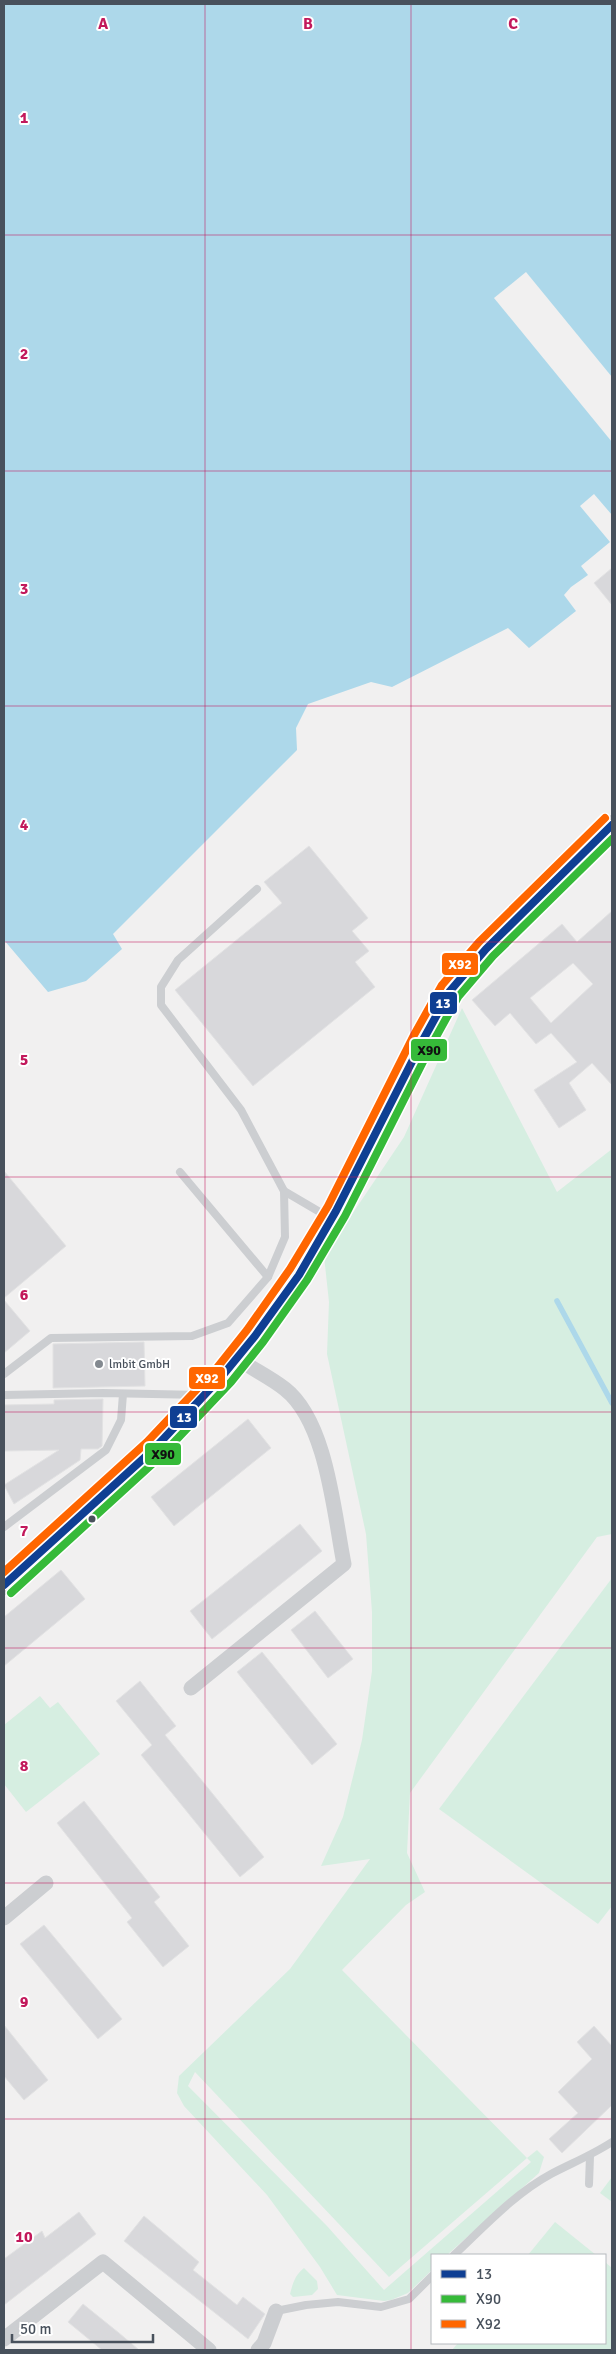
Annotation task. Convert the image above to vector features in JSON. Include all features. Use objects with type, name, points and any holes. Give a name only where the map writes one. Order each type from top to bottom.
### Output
[{"type":"street","points":[[4,1585],[123,1479],[206,1396],[237,1358],[285,1296],[331,1219],[383,1123],[416,1050],[451,990],[502,932],[612,825]]},
{"type":"street","points":[[191,1688],[344,1564],[324,1460],[307,1414],[286,1390],[237,1358]]},
{"type":"street","points":[[4,1918],[46,1884]]},
{"type":"street","points":[[4,2339],[103,2262],[209,2350]]},
{"type":"street","points":[[258,2350],[264,2343],[276,2311]]},
{"type":"lane","points":[[4,1374],[51,1338],[192,1336],[228,1323],[268,1277],[285,1237],[284,1191],[241,1110],[161,1004],[161,987],[178,960],[256,889]]},
{"type":"lane","points":[[180,1172],[268,1277]]},
{"type":"lane","points":[[284,1191],[331,1219]]},
{"type":"lane","points":[[4,1395],[122,1394],[206,1396]]},
{"type":"lane","points":[[4,1527],[106,1450],[121,1420],[122,1394]]},
{"type":"lane","points":[[455,2254],[504,2208],[550,2174],[590,2156],[612,2142]]},
{"type":"lane","points":[[589,2184],[590,2156]]},
{"type":"lane","points":[[276,2311],[306,2305],[338,2302],[381,2307],[409,2299],[431,2277]]},
{"type":"green space","points":[[462,1008],[557,1192],[612,1149],[612,1534],[597,1537],[410,1793],[407,1853],[425,1892],[406,1905],[342,1970],[527,2158],[537,2150],[544,2157],[539,2173],[448,2254],[431,2254],[431,2271],[408,2293],[384,2301],[337,2295],[320,2267],[267,2195],[184,2106],[177,2093],[179,2076],[290,1969],[370,1859],[321,1866],[343,1817],[362,1740],[372,1671],[372,1612],[366,1534],[327,1354],[329,1302],[324,1256],[404,1137]],"holes":[[[195,2072],[389,2277],[527,2158],[531,2162],[384,2290],[327,2226],[188,2086]]]},
{"type":"green space","points":[[612,1578],[612,1906],[598,1924],[439,1809]]},
{"type":"green space","points":[[40,1696],[50,1708],[58,1702],[100,1754],[26,1812],[4,1784],[4,1725]]},
{"type":"green space","points":[[612,2177],[612,2202],[600,2193]]},
{"type":"green space","points":[[555,2222],[595,2254],[529,2254]]},
{"type":"green space","points":[[606,2263],[612,2268],[612,2350],[452,2350],[457,2344],[606,2344]]},
{"type":"green space","points":[[304,2268],[317,2281],[318,2289],[312,2295],[293,2297],[290,2294],[293,2283],[298,2273]]},
{"type":"water","points":[[4,4],[612,4],[612,515],[594,494],[580,506],[610,542],[581,566],[588,575],[571,587],[564,595],[576,611],[529,648],[508,628],[392,687],[371,682],[308,704],[296,728],[297,750],[113,934],[122,949],[86,981],[48,992],[4,940]]},
{"type":"pier","points":[[526,272],[612,377],[612,442],[494,298]]},
{"type":"building","points":[[612,568],[612,605],[594,583]]},
{"type":"building","points":[[309,846],[368,918],[352,931],[369,951],[355,962],[375,987],[253,1086],[175,990],[282,903],[264,882]]},
{"type":"building","points":[[612,911],[612,1085],[592,1063],[569,1083],[586,1110],[559,1128],[534,1090],[577,1062],[551,1033],[536,1044],[510,1013],[495,1026],[472,1000],[562,924],[577,942]],"holes":[[[573,963],[593,984],[551,1023],[530,998]]]},
{"type":"building","points":[[4,1171],[66,1246],[4,1298]]},
{"type":"building","points":[[4,1300],[30,1331],[4,1353]]},
{"type":"building","name":"lmbit GmbH","points":[[144,1342],[145,1386],[53,1388],[53,1344]]},
{"type":"building","points":[[103,1399],[102,1446],[98,1449],[81,1449],[80,1460],[14,1504],[4,1485],[59,1450],[4,1451],[4,1405],[54,1404],[54,1400]]},
{"type":"building","points":[[248,1419],[271,1448],[174,1526],[151,1497]]},
{"type":"building","points":[[300,1524],[322,1551],[212,1639],[190,1611]]},
{"type":"building","points":[[61,1570],[85,1599],[4,1666],[4,1617]]},
{"type":"building","points":[[315,1611],[353,1659],[328,1678],[291,1630]]},
{"type":"building","points":[[262,1652],[337,1744],[312,1765],[237,1672]]},
{"type":"building","points":[[140,1681],[176,1726],[165,1735],[264,1857],[240,1877],[141,1755],[152,1745],[116,1701]]},
{"type":"building","points":[[84,1801],[160,1897],[154,1902],[189,1946],[163,1967],[127,1922],[132,1918],[57,1823]]},
{"type":"building","points":[[44,1925],[122,2019],[98,2039],[20,1944]]},
{"type":"building","points":[[4,2025],[48,2080],[24,2100],[4,2076]]},
{"type":"building","points":[[594,2026],[612,2046],[612,2105],[562,2153],[549,2139],[578,2113],[558,2092],[592,2059],[577,2042]]},
{"type":"building","points":[[79,2212],[96,2234],[4,2305],[4,2259],[42,2231],[45,2238]]},
{"type":"building","points":[[144,2216],[199,2262],[193,2270],[237,2305],[243,2297],[265,2314],[248,2339],[124,2241]]},
{"type":"building","points":[[83,2304],[139,2350],[102,2350],[68,2322]]},
{"type":"waterway","points":[[557,1301],[612,1403]]},
{"type":"transit line","name":"X92","points":[[4,1572],[147,1442],[216,1369],[247,1330],[290,1269],[328,1206],[414,1035],[442,985],[479,942],[605,818]]},
{"type":"transit line","name":"13","points":[[4,1585],[154,1449],[223,1375],[255,1336],[299,1275],[336,1211],[450,991],[486,949],[612,825]]},
{"type":"transit line","name":"X90","points":[[11,1593],[161,1456],[231,1382],[263,1342],[307,1280],[345,1216],[432,1044],[458,997],[493,956],[612,839]]},
{"type":"place","name":"lmbit GmbH","points":[[99,1364]]}]
